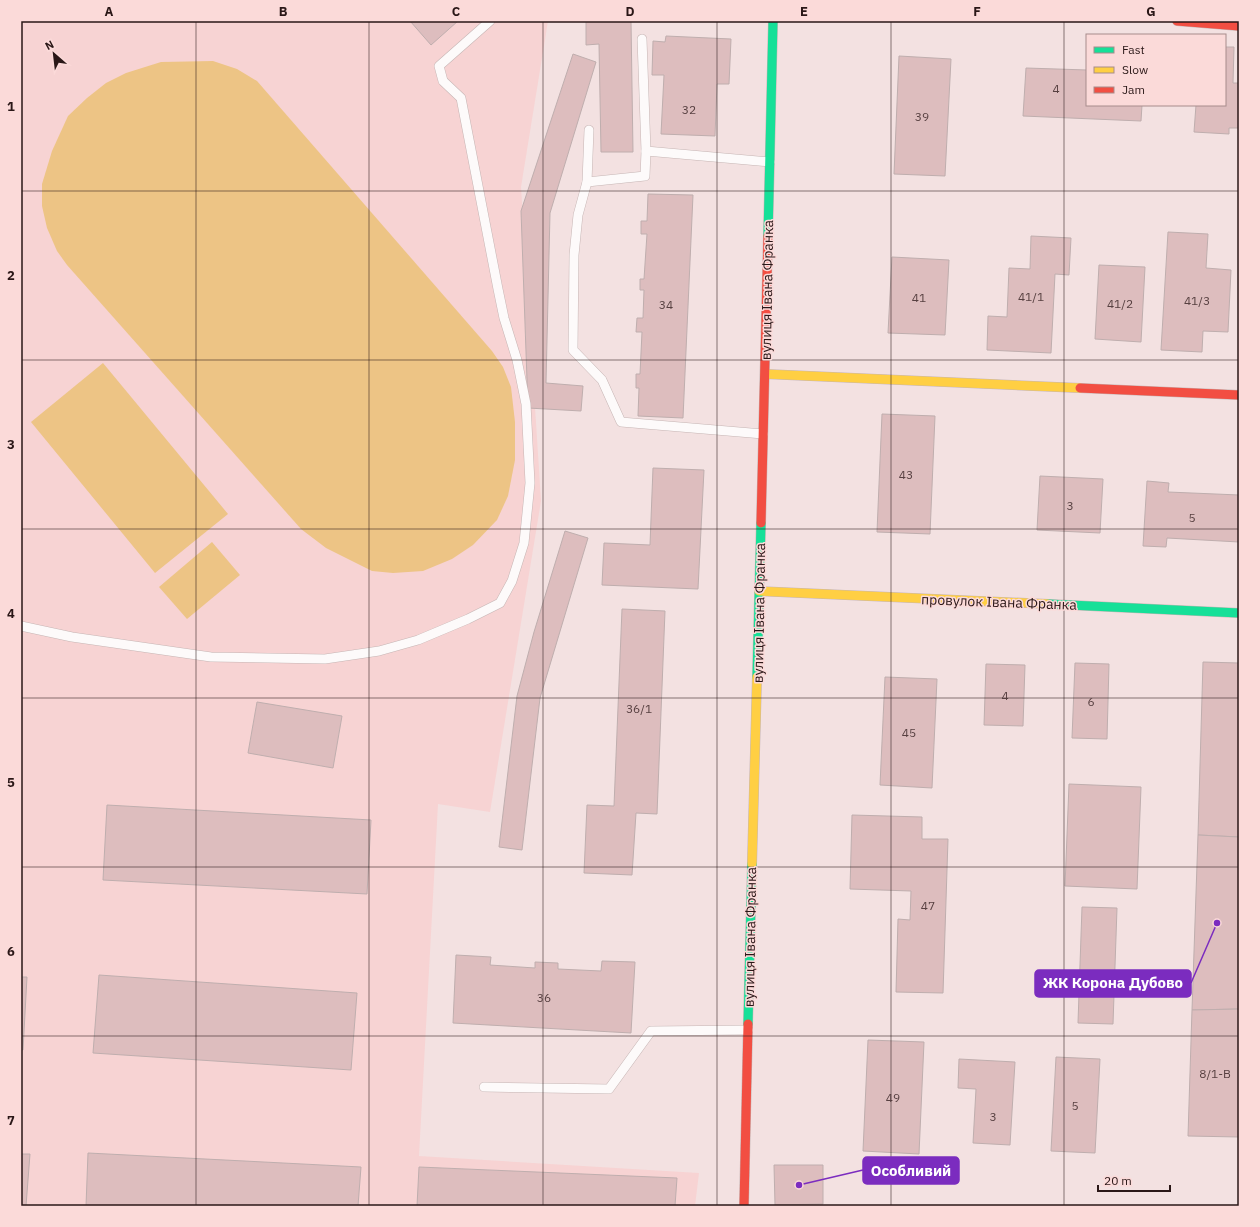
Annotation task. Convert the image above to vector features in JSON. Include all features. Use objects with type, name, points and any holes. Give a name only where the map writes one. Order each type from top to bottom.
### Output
[{"type":"main road","name":"вулиця Івана Франка","points":[[744,1206],[774,21]]},
{"type":"main road","points":[[1178,21],[1239,26]]},
{"type":"main road","points":[[764,374],[1239,395]]},
{"type":"main road","name":"провулок Івана Франка","points":[[759,591],[1239,613]]},
{"type":"lane","points":[[21,626],[72,637],[211,657],[325,659],[379,651],[418,640],[500,604],[512,581],[524,543],[530,483],[526,404],[517,360],[504,318],[460,98],[443,81],[439,66],[490,21]]},
{"type":"lane","points":[[587,182],[645,176],[646,151],[642,39]]},
{"type":"lane","points":[[589,130],[587,182],[578,215],[574,255],[573,350],[602,380],[621,422],[763,434]]},
{"type":"lane","points":[[646,151],[770,162]]},
{"type":"lane","points":[[484,1087],[609,1089],[651,1031],[748,1030]]},
{"type":"shaded area","points":[[21,21],[548,21],[521,187],[541,501],[490,812],[438,804],[419,1156],[699,1173],[695,1206],[21,1206]]},
{"type":"shaded area","points":[[213,61],[237,69],[257,81],[492,351],[503,367],[511,387],[515,422],[515,460],[508,496],[497,520],[473,545],[452,559],[423,571],[393,573],[372,571],[326,548],[301,529],[67,265],[57,251],[47,228],[42,206],[42,184],[52,151],[68,116],[106,83],[126,73],[161,62]]},
{"type":"shaded area","points":[[103,363],[228,514],[155,573],[31,422]]},
{"type":"shaded area","points":[[212,542],[240,575],[187,619],[159,587]]},
{"type":"building","points":[[410,21],[458,21],[431,45]]},
{"type":"building","points":[[586,21],[631,21],[633,152],[601,152],[599,44],[586,45]]},
{"type":"building","points":[[666,36],[731,39],[729,84],[717,84],[715,136],[661,134],[664,75],[652,75],[653,41],[665,42]]},
{"type":"building","points":[[1226,47],[1234,47],[1233,83],[1239,83],[1239,128],[1229,128],[1229,134],[1194,132],[1196,106],[1226,106]]},
{"type":"building","points":[[573,54],[596,62],[550,213],[546,383],[583,386],[581,411],[528,408],[521,211]]},
{"type":"building","points":[[899,56],[951,59],[945,176],[894,174]]},
{"type":"building","points":[[1026,68],[1086,70],[1086,106],[1142,106],[1141,121],[1023,116]]},
{"type":"building","points":[[648,194],[693,195],[683,418],[638,416],[639,388],[636,388],[636,374],[640,374],[642,332],[636,332],[637,318],[643,318],[644,290],[640,290],[640,279],[644,279],[647,234],[641,234],[641,221],[647,221]]},
{"type":"building","points":[[1168,232],[1208,234],[1206,268],[1231,270],[1228,332],[1203,331],[1202,352],[1161,350]]},
{"type":"building","points":[[1031,236],[1071,238],[1069,275],[1055,274],[1051,353],[987,350],[988,316],[1007,317],[1009,268],[1030,269]]},
{"type":"building","points":[[892,257],[949,260],[945,335],[888,333]]},
{"type":"building","points":[[1099,265],[1145,267],[1141,342],[1095,339]]},
{"type":"building","points":[[882,414],[935,416],[930,534],[877,532]]},
{"type":"building","points":[[653,468],[704,470],[698,589],[602,585],[604,543],[650,545]]},
{"type":"building","points":[[1040,476],[1103,479],[1100,533],[1037,530]]},
{"type":"building","points":[[1147,481],[1169,483],[1168,492],[1239,495],[1239,542],[1167,538],[1166,547],[1143,546]]},
{"type":"building","points":[[565,531],[588,538],[540,698],[522,850],[499,847],[517,696],[534,632]]},
{"type":"building","points":[[622,609],[665,611],[657,814],[636,813],[632,875],[584,873],[587,805],[614,806]]},
{"type":"building","points":[[1203,662],[1239,663],[1239,837],[1198,835]]},
{"type":"building","points":[[1075,663],[1109,664],[1107,739],[1072,738]]},
{"type":"building","points":[[986,664],[1025,665],[1023,726],[984,725]]},
{"type":"building","points":[[885,677],[937,679],[932,788],[880,785]]},
{"type":"building","points":[[257,702],[342,716],[333,768],[248,753]]},
{"type":"building","points":[[1069,784],[1141,787],[1137,889],[1065,886]]},
{"type":"building","points":[[107,805],[371,820],[367,894],[103,880]]},
{"type":"building","points":[[852,815],[922,817],[922,839],[948,839],[943,993],[896,992],[898,919],[910,920],[911,891],[850,889]]},
{"type":"building","points":[[1198,835],[1239,837],[1239,1009],[1192,1010]]},
{"type":"building","points":[[1082,907],[1117,908],[1113,1024],[1078,1023]]},
{"type":"building","points":[[456,955],[491,957],[490,965],[535,968],[535,962],[558,963],[558,969],[601,971],[602,961],[635,962],[631,1033],[453,1023]]},
{"type":"building","points":[[99,975],[357,993],[351,1070],[93,1053]]},
{"type":"building","points":[[21,977],[27,977],[23,1050],[21,1050]]},
{"type":"building","points":[[1239,1009],[1239,1137],[1188,1136],[1192,1010]]},
{"type":"building","points":[[868,1040],[924,1042],[919,1154],[863,1151]]},
{"type":"building","points":[[1056,1057],[1100,1059],[1095,1153],[1051,1151]]},
{"type":"building","points":[[959,1059],[1015,1062],[1010,1145],[973,1143],[976,1089],[958,1088]]},
{"type":"building","points":[[88,1153],[361,1167],[358,1206],[86,1206]]},
{"type":"building","points":[[21,1154],[30,1154],[26,1206],[21,1206]]},
{"type":"building","points":[[774,1165],[823,1165],[823,1204],[775,1205]]},
{"type":"building","points":[[419,1167],[677,1178],[675,1206],[417,1206]]},
{"type":"traffic: fast","points":[[768,236],[773,21]]},
{"type":"traffic: fast","points":[[757,677],[761,523]]},
{"type":"traffic: fast","points":[[1048,604],[1239,613]]},
{"type":"traffic: fast","points":[[748,1024],[752,864]]},
{"type":"traffic: slow","points":[[765,374],[1080,388]]},
{"type":"traffic: slow","points":[[759,591],[1048,604]]},
{"type":"traffic: slow","points":[[752,864],[757,677]]},
{"type":"traffic: jam","points":[[1177,21],[1239,26]]},
{"type":"traffic: jam","points":[[761,523],[768,236]]},
{"type":"traffic: jam","points":[[1080,388],[1239,395]]},
{"type":"traffic: jam","points":[[744,1206],[748,1024]]},
{"type":"place","name":"ЖК Корона Дубово","points":[[1217,923]]},
{"type":"place","name":"Особливий","points":[[799,1185]]}]
